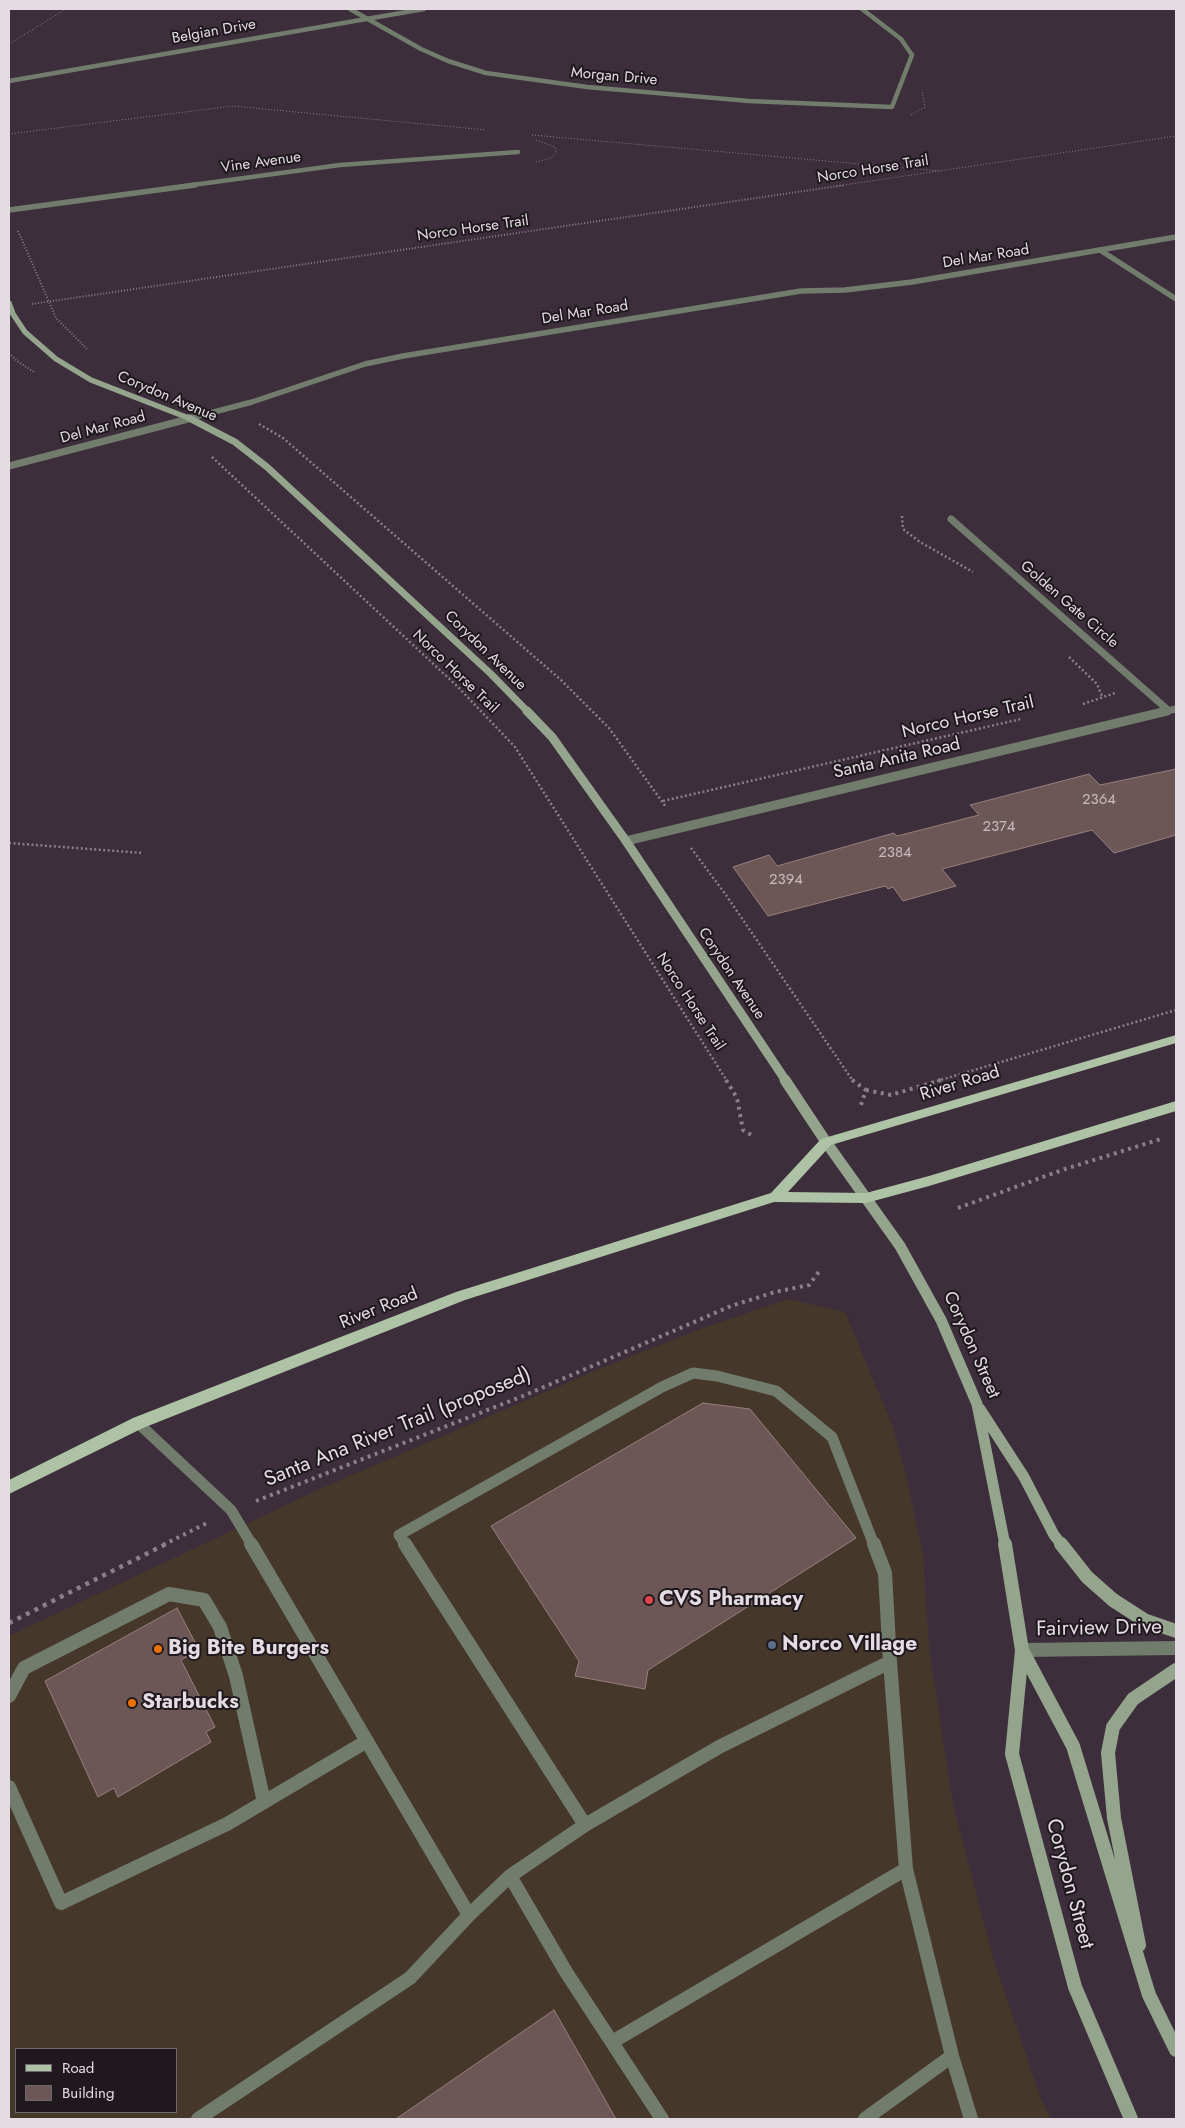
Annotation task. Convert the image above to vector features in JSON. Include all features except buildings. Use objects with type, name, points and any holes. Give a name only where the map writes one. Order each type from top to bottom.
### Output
[{"type":"main road","name":"Corydon Avenue","points":[[10,305],[25,332],[56,359],[92,380],[188,418],[235,442],[267,467],[491,674],[552,738],[626,841],[826,1142]]},
{"type":"main road","name":"River Road","points":[[826,1142],[1176,1039]]},
{"type":"main road","name":"River Road","points":[[9,1487],[138,1424],[461,1296],[638,1238],[776,1196],[866,1198],[929,1181],[1176,1106]]},
{"type":"main road","points":[[776,1196],[826,1142]]},
{"type":"main road","name":"Corydon Street","points":[[826,1142],[900,1246],[941,1320],[977,1404],[1001,1518],[1022,1650],[1012,1754],[1075,1987],[1131,2119]]},
{"type":"main road","points":[[977,1404],[1024,1478],[1054,1535],[1087,1576],[1113,1600],[1144,1620],[1176,1631]]},
{"type":"main road","name":"Corydon Street","points":[[1022,1650],[1073,1746],[1149,1995],[1176,2050]]},
{"type":"main road","points":[[1149,1995],[1114,1818],[1108,1753],[1113,1727],[1132,1699],[1176,1670]]},
{"type":"street","name":"Morgan Drive","points":[[350,9],[421,49],[448,61],[486,73],[587,87],[749,101],[892,107],[912,56],[901,40],[862,9]]},
{"type":"street","name":"Belgian Drive","points":[[9,81],[424,9]]},
{"type":"street","name":"Vine Avenue","points":[[9,210],[340,165],[518,152]]},
{"type":"street","name":"Del Mar Road","points":[[9,466],[252,402],[364,364],[403,356],[802,291],[845,290],[912,282],[1176,237]]},
{"type":"street","points":[[1100,250],[1176,299]]},
{"type":"street","name":"Golden Gate Circle","points":[[950,519],[1142,686],[1173,710]]},
{"type":"street","name":"Santa Anita Road","points":[[626,841],[1173,710]]},
{"type":"street","points":[[585,1825],[398,1535],[662,1387],[693,1373],[717,1376],[776,1391],[832,1437],[886,1573],[890,1662],[906,1869],[952,2056],[971,2119]]},
{"type":"street","points":[[138,1424],[231,1510],[469,1915]]},
{"type":"street","points":[[9,1696],[24,1668],[170,1594],[204,1600],[220,1627],[236,1676],[264,1802]]},
{"type":"street","name":"Fairview Drive","points":[[1022,1650],[1176,1648]]},
{"type":"street","points":[[198,2119],[410,1978],[469,1915],[510,1876],[585,1825],[719,1747],[890,1662]]},
{"type":"street","points":[[9,1787],[61,1903],[227,1824],[367,1741]]},
{"type":"street","points":[[612,2042],[906,1869]]},
{"type":"street","points":[[510,1876],[566,1972],[662,2119]]},
{"type":"street","points":[[865,2119],[952,2056]]},
{"type":"path","points":[[9,44],[66,9]]},
{"type":"path","points":[[9,134],[233,106],[493,131]]},
{"type":"path","name":"Norco Horse Trail","points":[[534,139],[532,135],[939,171]]},
{"type":"path","name":"Norco Horse Trail","points":[[10,305],[1176,136]]},
{"type":"path","points":[[9,352],[17,361],[38,375]]},
{"type":"path","name":"Norco Horse Trail","points":[[208,454],[458,687],[515,747],[737,1098],[743,1130],[753,1136]]},
{"type":"path","points":[[902,516],[903,529],[920,542],[977,574]]},
{"type":"path","points":[[1062,651],[1097,684],[1102,696]]},
{"type":"path","points":[[1079,706],[1102,696],[1142,686]]},
{"type":"path","name":"Norco Horse Trail","points":[[663,801],[1026,718]]},
{"type":"path","points":[[9,843],[143,853]]},
{"type":"path","points":[[866,1090],[890,1095],[1176,1010]]},
{"type":"path","points":[[958,1208],[1065,1169],[1168,1136]]},
{"type":"path","name":"Santa Ana River Trail (proposed)","points":[[9,1623],[231,1510],[523,1396],[731,1306],[775,1292],[809,1285],[820,1270]]},
{"type":"shaded area","name":"Norco Village","points":[[788,1299],[845,1312],[893,1427],[905,1472],[923,1554],[929,1648],[953,1805],[994,1961],[1040,2096],[1051,2119],[9,2119],[9,1636],[322,1488],[609,1365],[706,1327]]},
{"type":"place","name":"CVS Pharmacy","points":[[649,1600]]},
{"type":"place","name":"Norco Village","points":[[772,1645]]},
{"type":"place","name":"Big Bite Burgers","points":[[158,1649]]},
{"type":"place","name":"Starbucks","points":[[132,1703]]}]
